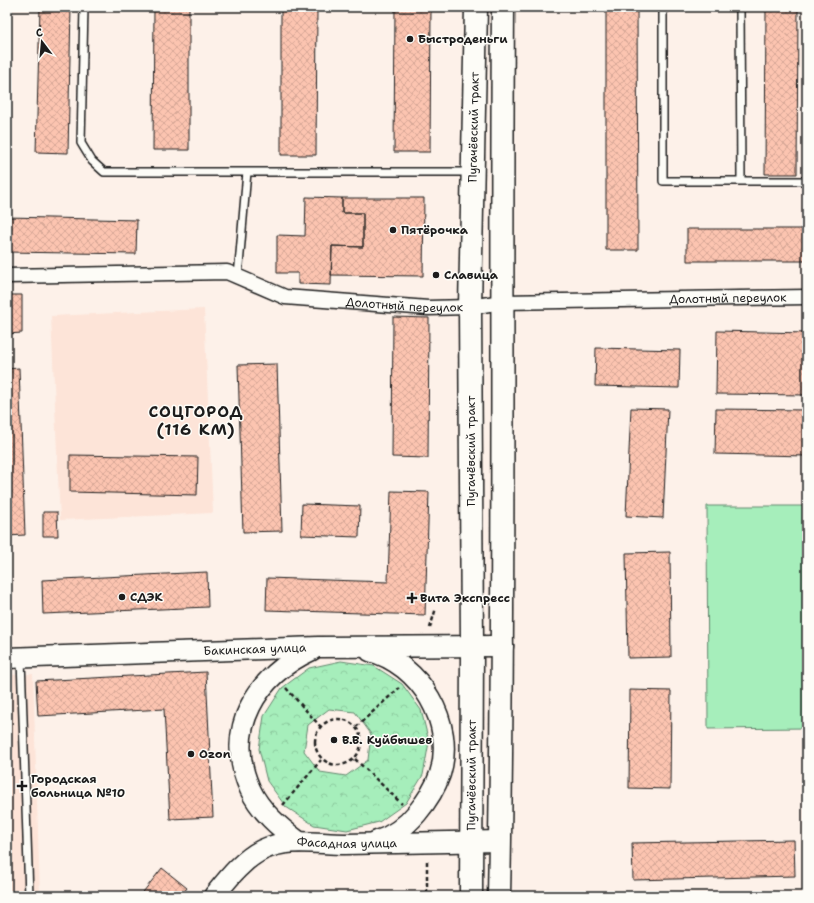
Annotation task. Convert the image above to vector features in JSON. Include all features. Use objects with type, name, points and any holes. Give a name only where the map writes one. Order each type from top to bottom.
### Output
[{"type":"main road","name":"Пугачёвский тракт","points":[[471,896],[472,647],[470,307],[476,7]]},
{"type":"main road","points":[[499,896],[503,646],[503,7]]},
{"type":"main road","name":"Бакинская улица","points":[[14,657],[318,647],[358,648],[503,646]]},
{"type":"main road","points":[[299,842],[270,818],[250,789],[244,772],[241,755],[242,738],[244,721],[251,702],[271,675],[284,664],[318,647]]},
{"type":"main road","points":[[358,648],[387,657],[412,674],[423,687],[434,705],[441,727],[443,742],[440,773],[427,801],[406,825],[396,833],[368,844]]},
{"type":"main road","name":"Фасадная улица","points":[[214,896],[247,860],[262,850],[279,844],[299,842],[368,844],[500,841]]},
{"type":"street","name":"Долотный переулок","points":[[7,276],[228,272],[285,297],[428,308],[470,307],[502,302],[807,297]]},
{"type":"lane","points":[[84,7],[81,143],[92,161],[104,172],[473,172]]},
{"type":"lane","points":[[663,7],[663,181],[807,181]]},
{"type":"lane","points":[[740,7],[741,181]]},
{"type":"lane","points":[[238,277],[247,172]]},
{"type":"lane","points":[[14,657],[29,896]]},
{"type":"path","points":[[281,682],[320,726]]},
{"type":"path","points":[[337,718],[356,727],[362,742],[355,759],[338,766],[321,760],[314,743],[320,726],[337,718]]},
{"type":"path","points":[[280,808],[321,760]]},
{"type":"shaded area","points":[[204,309],[213,513],[60,520],[51,316]]},
{"type":"shaded area","name":"Городская больница №10","points":[[33,674],[40,896],[7,896],[7,675]]},
{"type":"green space","points":[[707,506],[807,506],[807,728],[708,729]]},
{"type":"green space","points":[[341,661],[374,666],[402,684],[421,710],[429,742],[423,775],[406,803],[379,822],[347,830],[314,825],[286,807],[267,781],[259,749],[264,716],[282,688],[309,668]],"holes":[[[329,709],[355,712],[371,734],[368,760],[346,776],[320,772],[304,751],[308,725]]]},
{"type":"building","points":[[40,7],[71,7],[68,153],[36,152]]},
{"type":"building","points":[[154,7],[189,7],[189,150],[153,150]]},
{"type":"building","points":[[281,7],[317,7],[316,155],[281,155]]},
{"type":"building","points":[[395,7],[431,7],[430,152],[394,152]]},
{"type":"building","points":[[606,7],[637,7],[638,250],[606,250]]},
{"type":"building","points":[[766,7],[798,7],[797,174],[765,174]]},
{"type":"building","points":[[306,197],[342,198],[342,213],[363,213],[363,247],[332,246],[331,285],[298,284],[298,273],[277,273],[277,235],[305,236]]},
{"type":"building","name":"Пятёрочка","points":[[342,198],[424,198],[423,276],[331,275],[332,246],[363,247],[363,213],[342,213]]},
{"type":"building","points":[[7,217],[137,220],[136,254],[7,252]]},
{"type":"building","points":[[687,229],[807,229],[807,261],[687,261]]},
{"type":"building","points":[[7,295],[22,295],[22,333],[7,334]]},
{"type":"building","points":[[393,317],[429,318],[428,458],[392,457]]},
{"type":"building","points":[[717,331],[807,333],[807,395],[716,394]]},
{"type":"building","points":[[596,348],[680,350],[679,388],[595,386]]},
{"type":"building","points":[[277,364],[282,531],[243,532],[238,365]]},
{"type":"building","points":[[19,368],[25,535],[7,536],[7,369]]},
{"type":"building","points":[[631,408],[668,409],[663,518],[626,516]]},
{"type":"building","points":[[716,409],[807,410],[807,456],[715,454]]},
{"type":"building","points":[[70,455],[198,457],[197,495],[70,492]]},
{"type":"building","points":[[391,491],[429,492],[425,615],[266,610],[267,578],[388,582]]},
{"type":"building","points":[[302,504],[360,506],[359,537],[301,535]]},
{"type":"building","points":[[43,512],[57,512],[58,536],[43,536]]},
{"type":"building","points":[[670,552],[671,657],[628,658],[626,553]]},
{"type":"building","points":[[207,572],[208,607],[43,614],[42,580]]},
{"type":"building","points":[[206,672],[213,817],[170,819],[164,709],[38,716],[36,681]]},
{"type":"building","points":[[630,690],[671,691],[670,789],[629,788]]},
{"type":"building","points":[[794,840],[795,876],[633,880],[632,843]]},
{"type":"building","points":[[162,868],[187,888],[181,896],[140,896]]},
{"type":"place","name":"Быстроденьги","points":[[410,39]]},
{"type":"place","name":"Пятёрочка","points":[[393,230]]},
{"type":"place","name":"Славица","points":[[436,275]]},
{"type":"place","name":"СДЭК","points":[[122,597]]},
{"type":"place","name":"Вита Экспресс","points":[[412,598]]},
{"type":"place","name":"В.В. Куйбышев","points":[[334,740]]},
{"type":"place","name":"Ozon","points":[[191,754]]},
{"type":"place","name":"Городская больница №10","points":[[22,786]]},
{"type":"district","name":"СОЦГОРОД (116 КМ)","points":[[196,420]]}]
